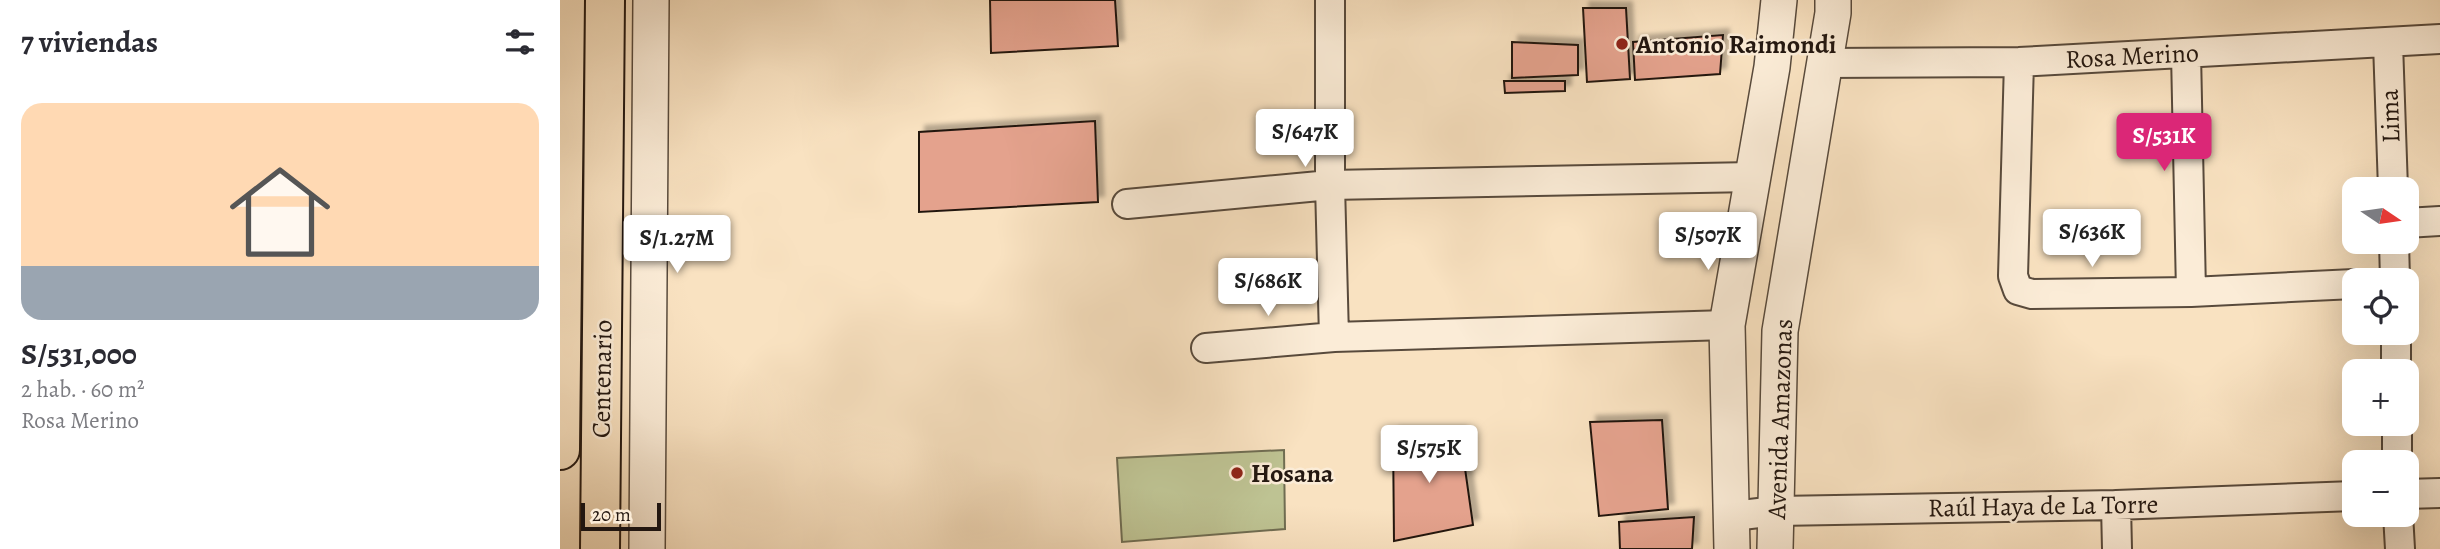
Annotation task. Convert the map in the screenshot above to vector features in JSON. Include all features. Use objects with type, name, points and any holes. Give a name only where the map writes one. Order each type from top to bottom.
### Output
[{"type":"highway","name":"Centenario","points":[[560,450],[565,0]]},
{"type":"highway","name":"Centenario","points":[[600,549],[605,0]]},
{"type":"street","points":[[646,549],[652,0]]},
{"type":"street","points":[[1330,0],[1330,185],[1334,337]]},
{"type":"street","name":"Avenida Amazonas","points":[[1733,533],[1727,325],[1772,67],[1779,0]]},
{"type":"street","name":"Avenida Amazonas","points":[[1775,549],[1780,331],[1833,0]]},
{"type":"street","name":"Rosa Merino","points":[[1824,63],[2019,62],[2440,39]]},
{"type":"street","name":"Lima","points":[[2388,43],[2393,177]]},
{"type":"street","points":[[2186,53],[2190,292]]},
{"type":"street","points":[[2019,62],[2013,276],[2018,290],[2032,294],[2190,292],[2342,285]]},
{"type":"street","points":[[1127,204],[1330,185],[1753,177]]},
{"type":"street","points":[[2419,222],[2440,220]]},
{"type":"street","points":[[1206,348],[1334,337],[1727,325]]},
{"type":"street","points":[[2419,494],[2440,493]]},
{"type":"street","name":"Raúl Haya de La Torre","points":[[1733,533],[1776,511],[2116,505],[2342,496]]},
{"type":"street","points":[[2116,505],[2118,549]]},
{"type":"street","points":[[2399,527],[2400,549]]},
{"type":"green space","points":[[1284,450],[1285,529],[1122,542],[1117,458]]},
{"type":"building","points":[[990,0],[1115,0],[1118,46],[991,53]]},
{"type":"building","points":[[1583,8],[1626,8],[1630,79],[1587,82]]},
{"type":"building","points":[[1723,35],[1720,74],[1635,80],[1633,42]]},
{"type":"building","points":[[1512,42],[1578,45],[1578,75],[1512,78]]},
{"type":"building","points":[[1504,81],[1565,81],[1565,91],[1505,93]]},
{"type":"building","points":[[1095,121],[1098,202],[919,212],[919,132]]},
{"type":"building","points":[[1662,420],[1668,509],[1599,516],[1590,422]]},
{"type":"building","points":[[1393,433],[1460,433],[1473,525],[1394,541]]},
{"type":"building","points":[[1694,517],[1692,549],[1620,549],[1619,522]]},
{"type":"place","name":"Antonio Raimondi","points":[[1622,44]]},
{"type":"place","name":"Hosana","points":[[1237,473]]}]
